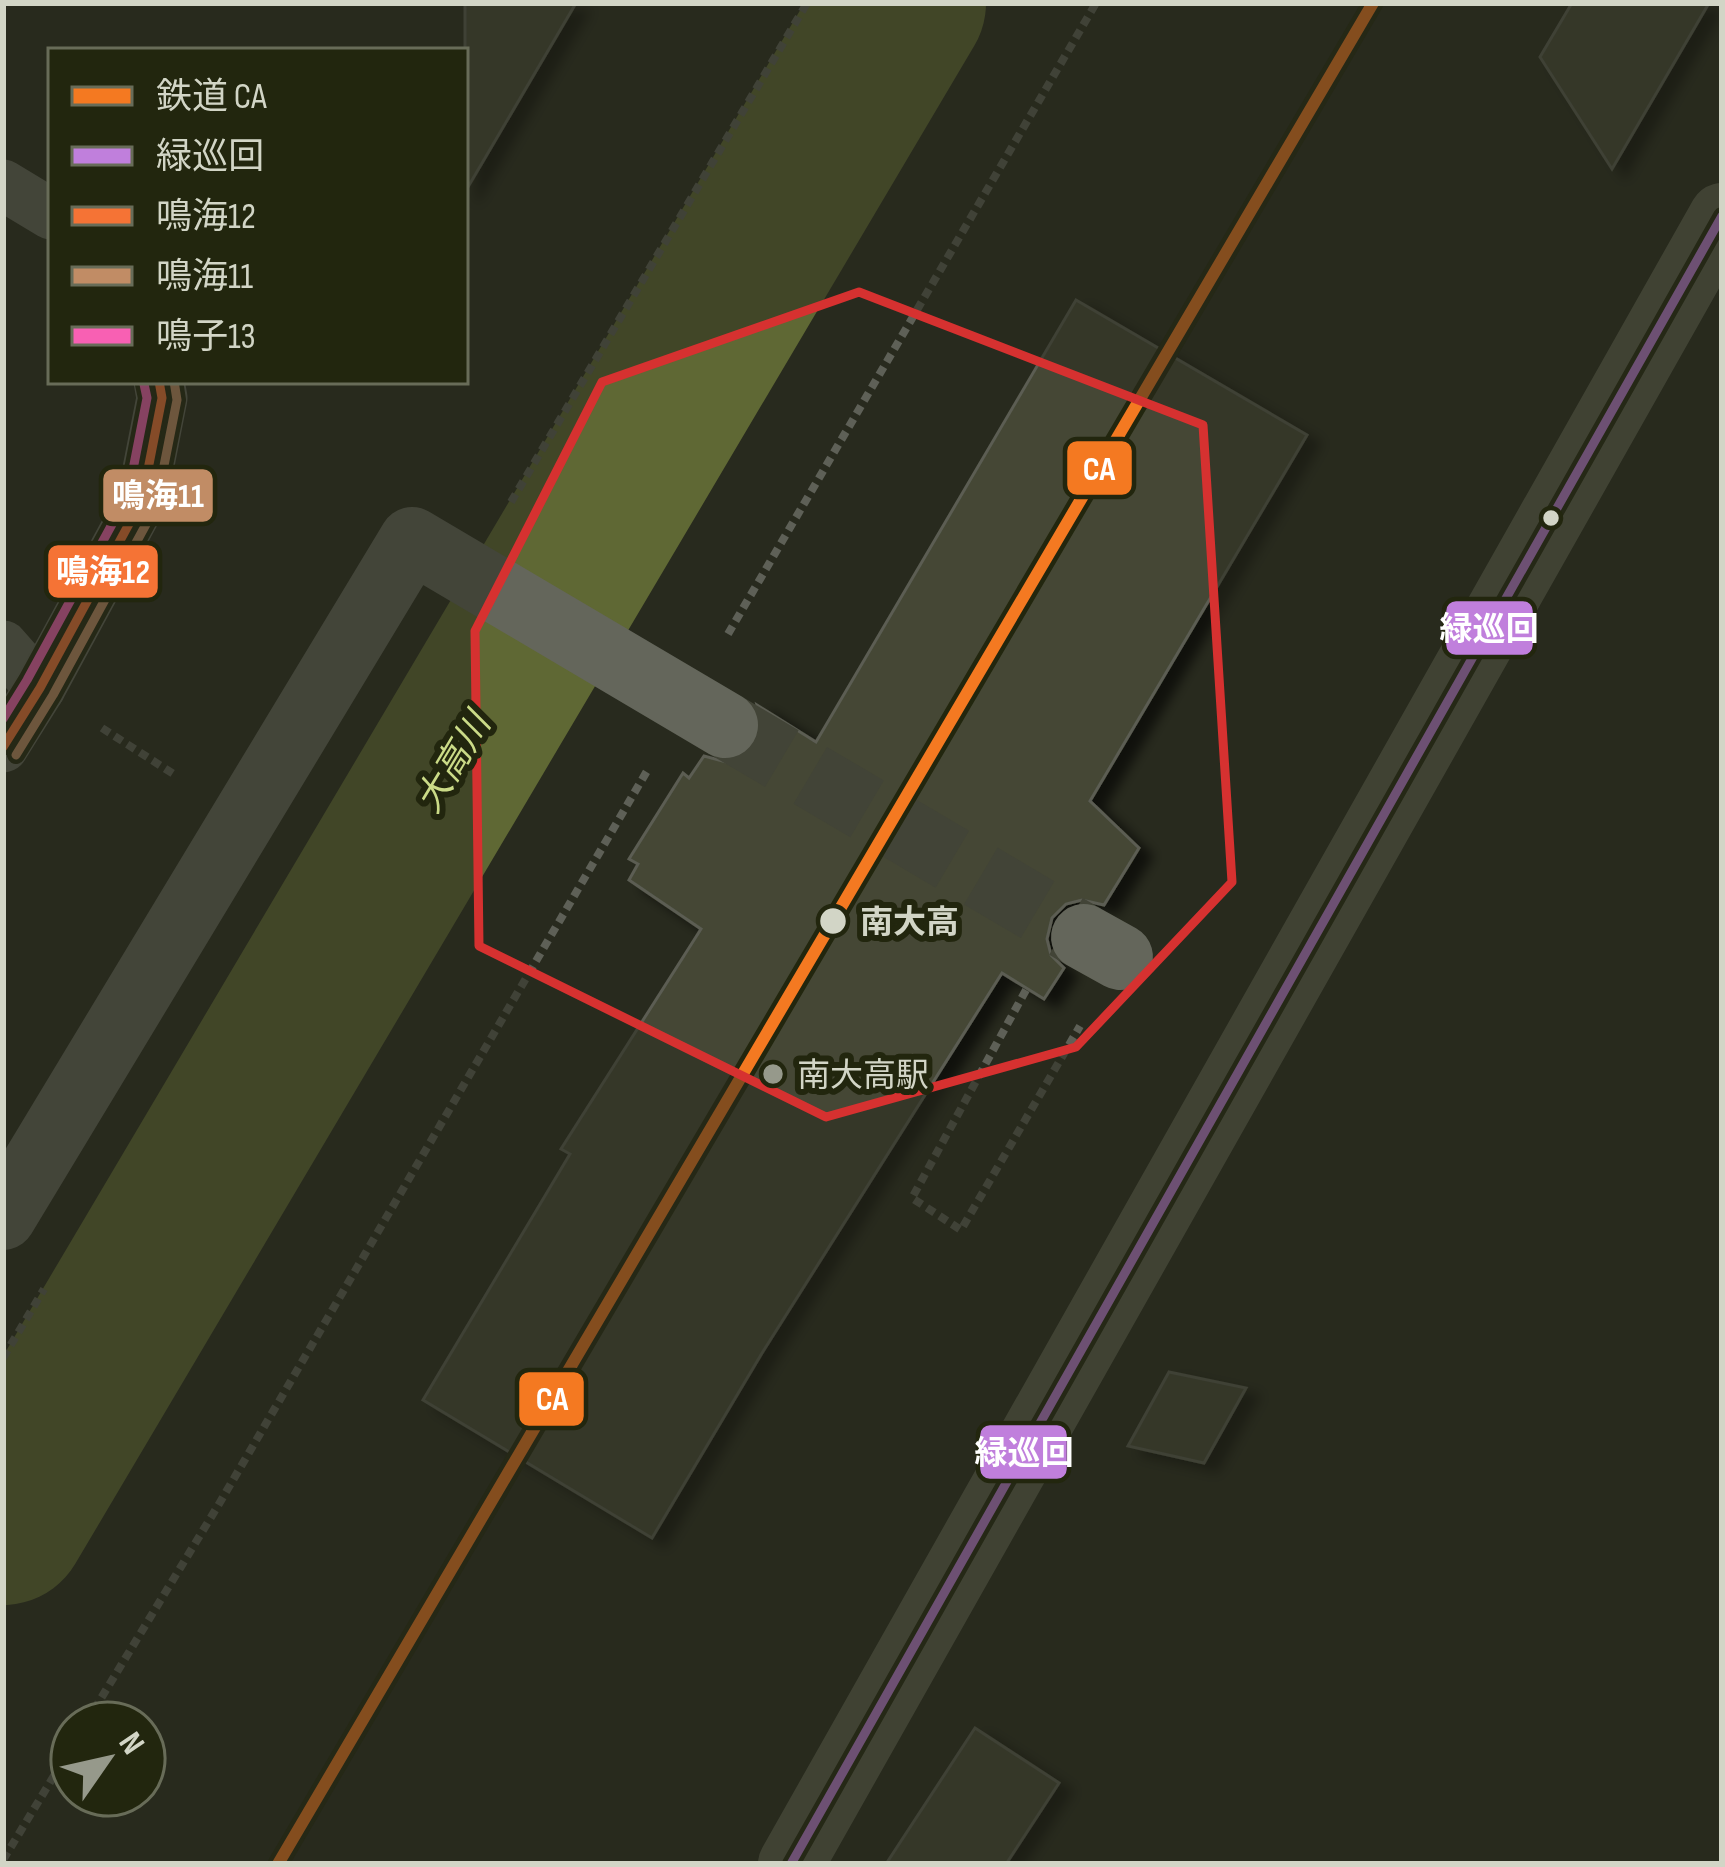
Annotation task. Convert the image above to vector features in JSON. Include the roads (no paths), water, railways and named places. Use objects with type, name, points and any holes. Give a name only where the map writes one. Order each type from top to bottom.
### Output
[{"type":"main road","points":[[791,1864],[1722,216]]},
{"type":"street","points":[[3,1217],[412,540],[725,725]]},
{"type":"lane","points":[[3,185],[48,212]]},
{"type":"lane","points":[[3,747],[142,500],[162,398],[160,384]]},
{"type":"lane","points":[[3,646],[40,688]]},
{"type":"waterway","name":"大高川","points":[[3,1521],[902,3]]},
{"type":"tunnel","points":[[725,725],[1084,937]]},
{"type":"rail line","name":"CA","points":[[278,1864],[1373,3]]},
{"type":"place","name":"南大高","points":[[833,921]]},
{"type":"place","name":"南大高駅","points":[[773,1074]]}]
